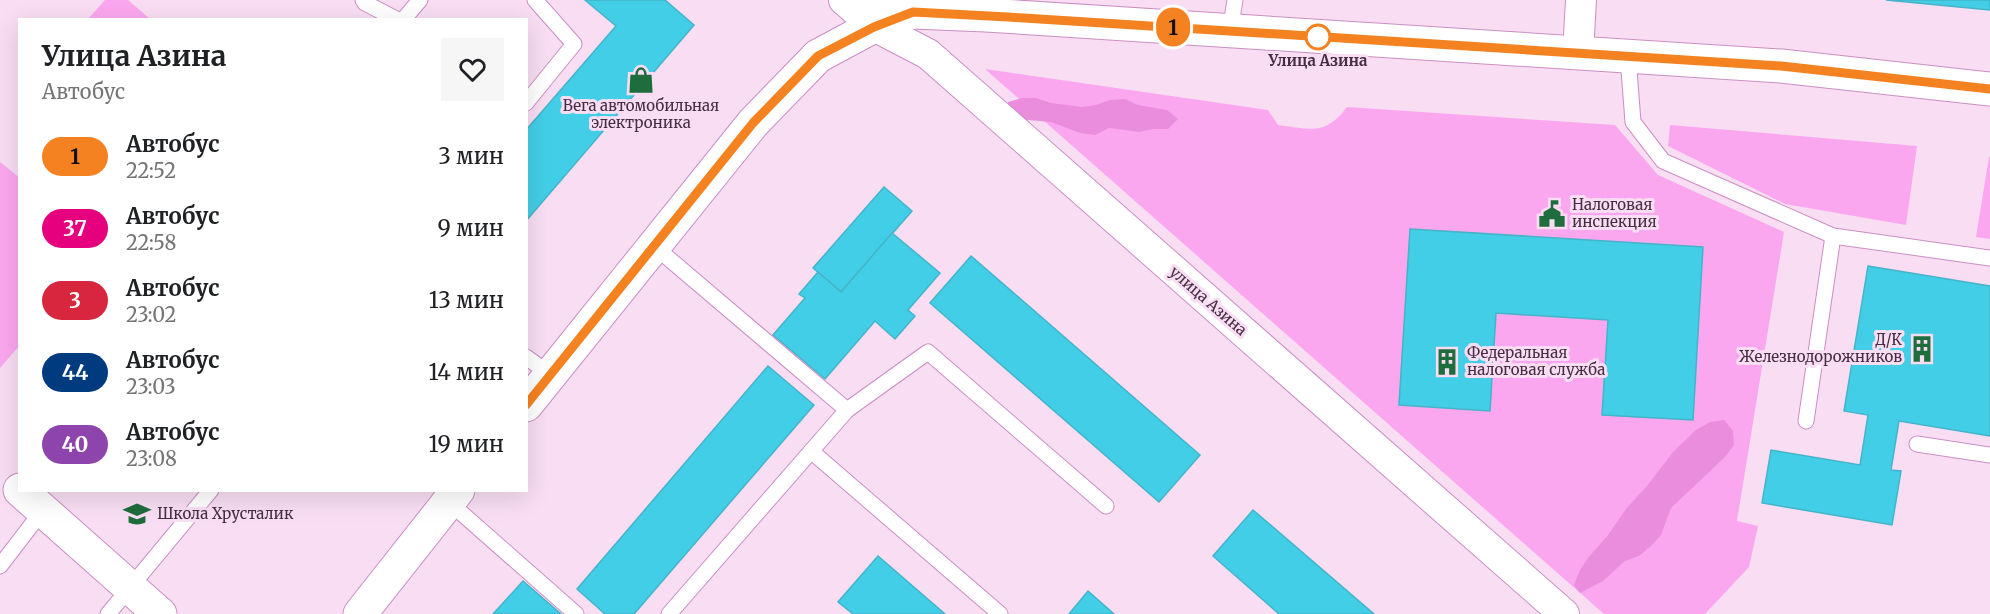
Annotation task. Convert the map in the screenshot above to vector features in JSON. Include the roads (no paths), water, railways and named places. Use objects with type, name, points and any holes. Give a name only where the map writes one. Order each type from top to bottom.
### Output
[{"type":"main road","points":[[528,399],[539,366],[654,246],[753,123],[818,56],[879,13],[1232,16],[1578,53],[1789,67],[1990,89]]},
{"type":"main road","points":[[0,473],[18,489]]},
{"type":"main road","points":[[360,614],[454,496]]},
{"type":"main road","points":[[27,497],[160,614]]},
{"type":"street","name":"улица Азина","points":[[844,0],[879,13],[928,54],[1564,614]]},
{"type":"street","points":[[1578,53],[1581,0]]},
{"type":"lane","points":[[363,0],[394,18]]},
{"type":"lane","points":[[405,18],[420,0]]},
{"type":"lane","points":[[528,101],[574,44],[535,0]]},
{"type":"lane","points":[[1628,57],[1633,122],[1663,161],[1833,236],[1990,258]]},
{"type":"lane","points":[[1806,421],[1833,236]]},
{"type":"lane","points":[[654,246],[847,410]]},
{"type":"lane","points":[[669,614],[847,410],[928,352],[1106,506]]},
{"type":"lane","points":[[1917,444],[1990,455]]},
{"type":"lane","points":[[811,450],[1000,614]]},
{"type":"lane","points":[[108,614],[209,492]]},
{"type":"lane","points":[[454,496],[576,614]]},
{"type":"lane","points":[[0,566],[27,497]]},
{"type":"place","name":"Улица Азина","points":[[1318,37]]},
{"type":"place","name":"Вега автомобильная электроника","points":[[641,80]]},
{"type":"place","name":"Налоговая инспекция","points":[[1552,214]]},
{"type":"place","name":"Д/К Железнодорожников","points":[[1922,349]]},
{"type":"place","name":"Федеральная налоговая служба","points":[[1447,362]]},
{"type":"place","name":"Школа Хрусталик","points":[[137,514]]}]
